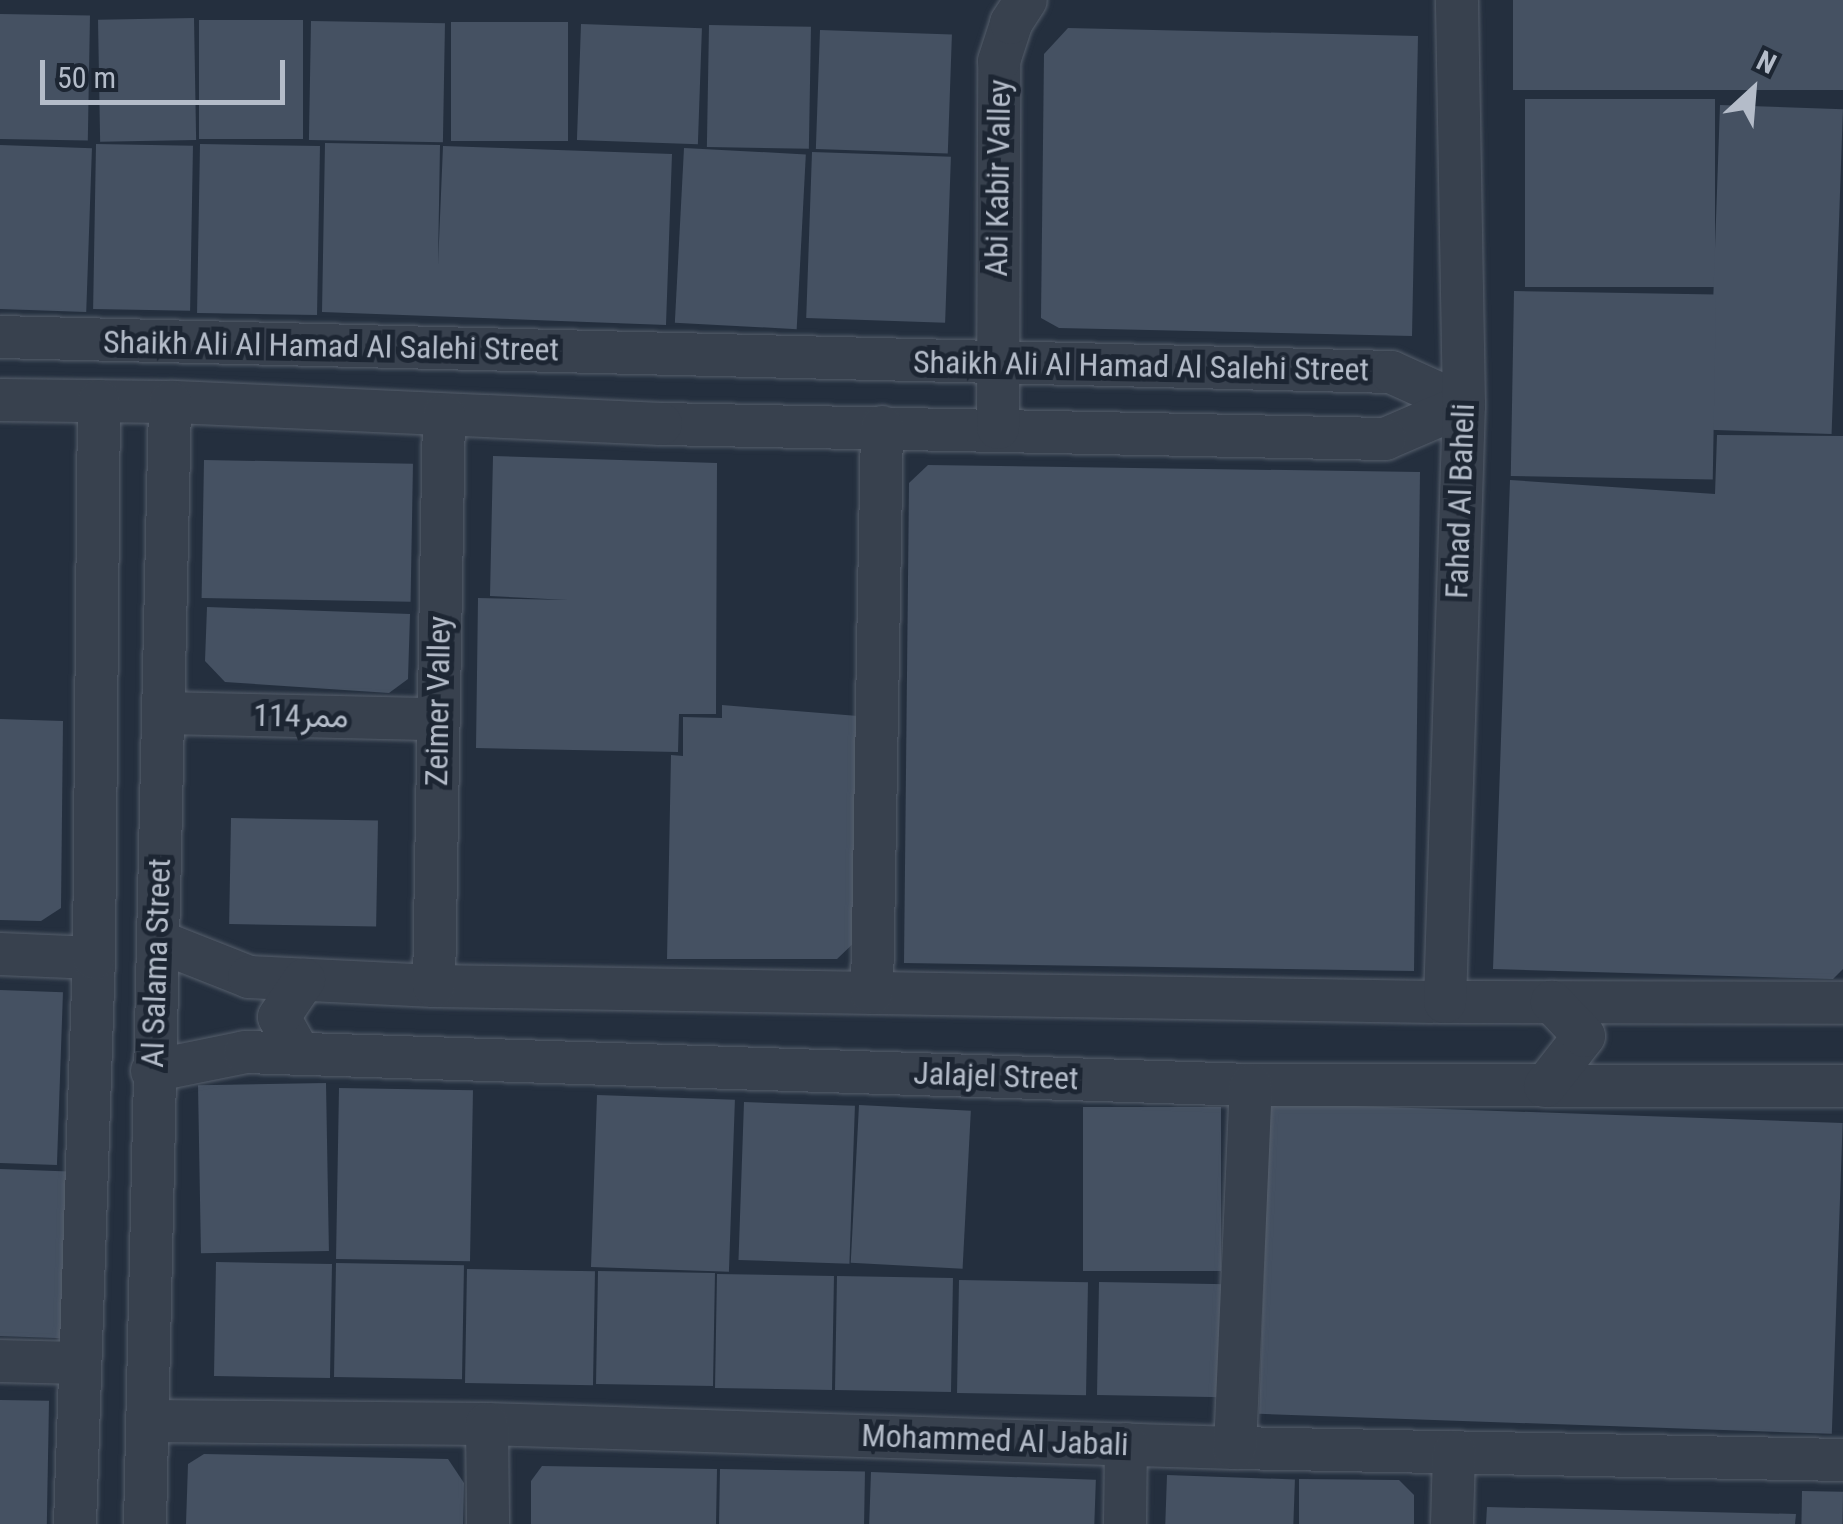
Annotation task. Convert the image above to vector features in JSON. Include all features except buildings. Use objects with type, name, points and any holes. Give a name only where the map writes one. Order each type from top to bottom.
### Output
[{"type":"street","name":"Abi Kabir Valley","points":[[998,428],[999,61],[1011,22],[1026,0]]},
{"type":"street","name":"Fahad Al Baheli","points":[[1446,1002],[1464,405],[1457,0]]},
{"type":"street","name":"Shaikh Ali Al Hamad Al Salehi Street","points":[[0,338],[1391,372],[1464,405]]},
{"type":"street","points":[[660,354],[661,424]]},
{"type":"street","name":"Shaikh Ali Al Hamad Al Salehi Street","points":[[0,400],[170,402],[661,424],[1386,439],[1464,405]]},
{"type":"street","points":[[75,1524],[94,958],[98,401]]},
{"type":"street","name":"Al Salama Street","points":[[144,1524],[170,402]]},
{"type":"street","name":"Zeimer Valley","points":[[434,986],[444,415]]},
{"type":"street","points":[[872,993],[882,428]]},
{"type":"street","points":[[96,548],[130,524],[164,558]]},
{"type":"street","name":"ممر114","points":[[164,713],[438,718]]},
{"type":"street","points":[[158,940],[249,977],[434,986],[1446,1002],[1843,1003]]},
{"type":"street","points":[[0,954],[94,958]]},
{"type":"street","points":[[299,1053],[279,1016],[304,980]]},
{"type":"street","points":[[1545,1086],[1584,1036],[1552,1002]]},
{"type":"street","points":[[1622,1086],[1603,1038],[1638,1002]]},
{"type":"street","name":"Jalajel Street","points":[[152,1071],[245,1052],[1251,1085],[1843,1086]]},
{"type":"street","points":[[1235,1448],[1251,1085]]},
{"type":"street","points":[[0,1361],[78,1363]]},
{"type":"street","name":"Mohammed Al Jabali","points":[[147,1421],[487,1424],[1235,1448],[1843,1460]]},
{"type":"street","points":[[487,1424],[488,1524]]},
{"type":"street","points":[[1125,1524],[1126,1444]]},
{"type":"street","points":[[1452,1524],[1454,1452]]}]
